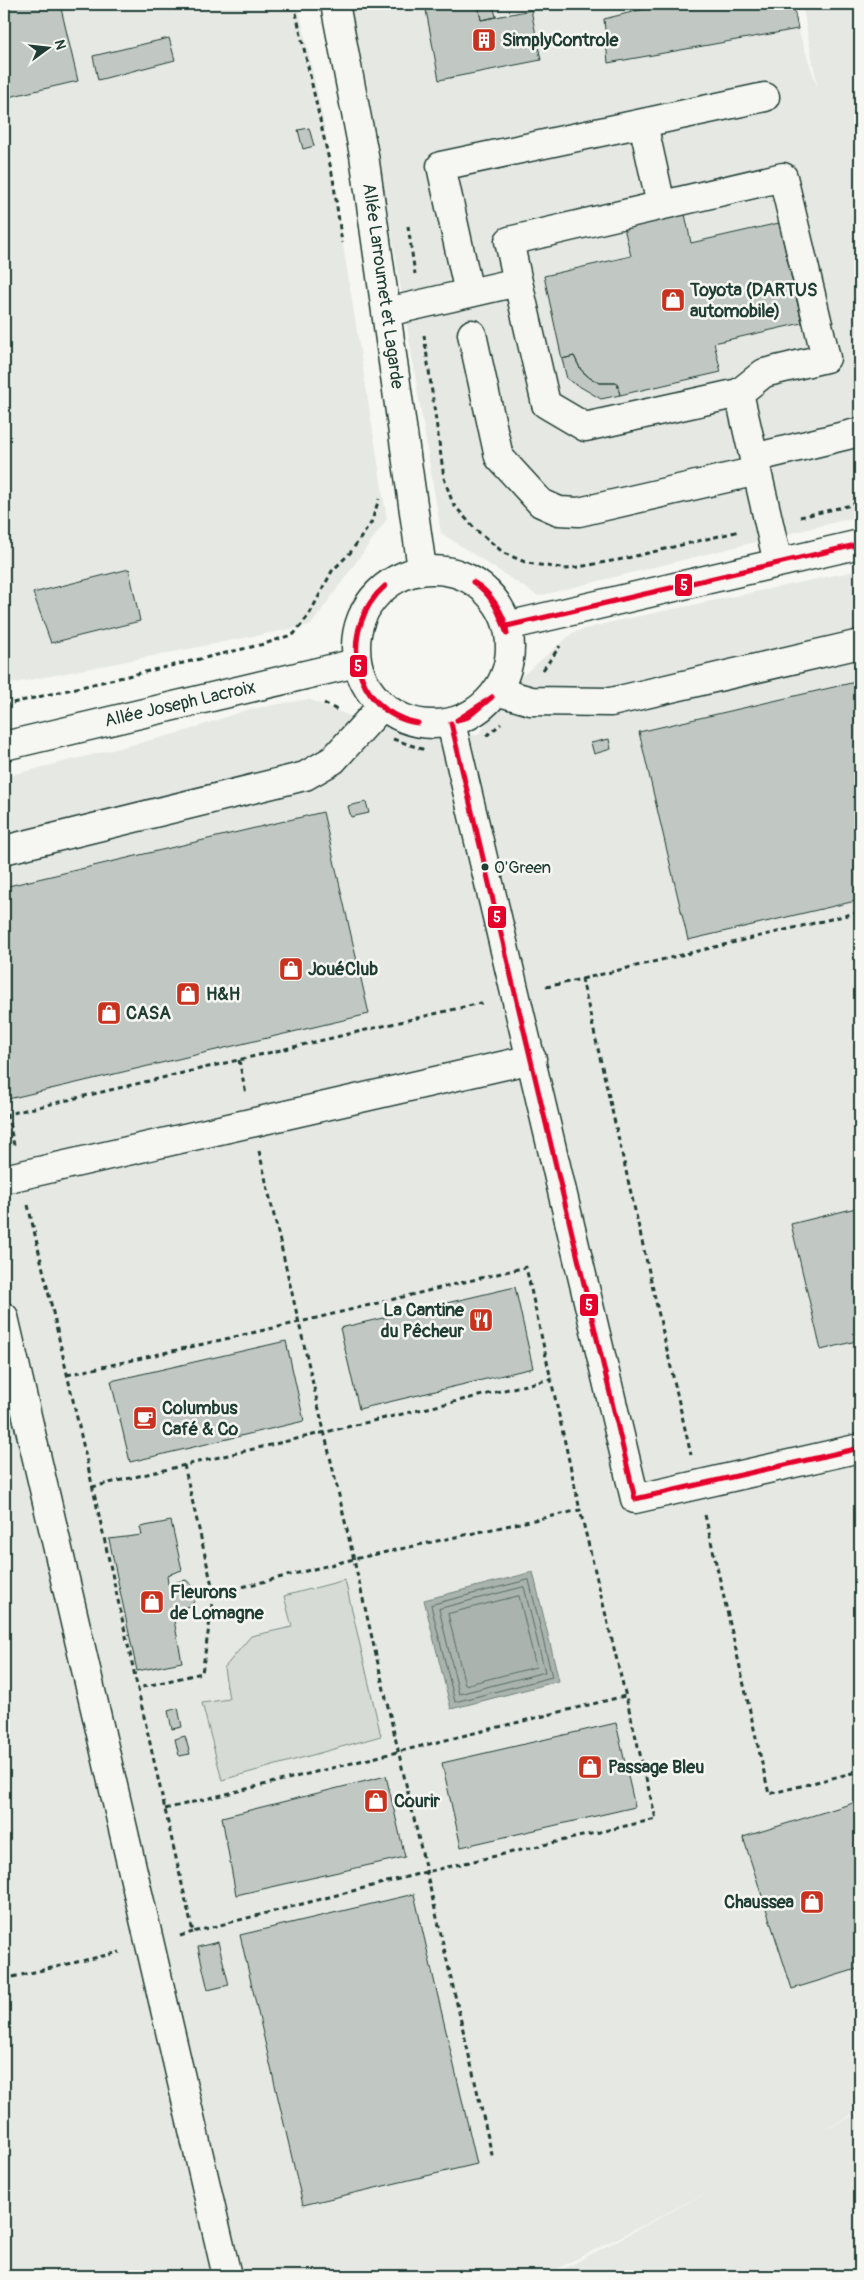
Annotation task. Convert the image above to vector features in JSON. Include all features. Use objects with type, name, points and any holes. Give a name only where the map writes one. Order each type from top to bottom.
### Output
[{"type":"street","name":"Allée Larroumet et Lagarde","points":[[335,4],[364,155],[422,569]]},
{"type":"street","points":[[468,293],[441,166],[765,97]]},
{"type":"street","points":[[643,123],[661,205]]},
{"type":"street","points":[[783,176],[826,358],[764,373],[739,393],[585,426],[546,404],[509,241],[661,205],[783,176]]},
{"type":"street","points":[[387,312],[518,282]]},
{"type":"street","points":[[472,334],[499,456],[541,502],[559,511],[579,512],[756,464],[860,432]]},
{"type":"street","points":[[739,393],[778,563]]},
{"type":"street","points":[[508,626],[860,544]]},
{"type":"street","points":[[422,569],[445,570],[466,576],[484,589],[498,606],[508,626],[510,651],[505,675],[496,690],[474,713],[451,723],[426,724],[402,718],[382,706],[366,686],[356,663],[355,638],[362,613],[377,592],[398,577],[422,569]]},
{"type":"street","points":[[496,690],[532,701],[611,702],[860,644]]},
{"type":"street","name":"Allée Joseph Lacroix","points":[[4,746],[356,663]]},
{"type":"street","points":[[4,850],[305,776],[332,760],[382,706]]},
{"type":"street","points":[[451,723],[635,1499],[860,1448]]},
{"type":"street","points":[[12,1177],[532,1059]]},
{"type":"street","points":[[4,1317],[226,2276]]},
{"type":"path","points":[[294,4],[333,178],[343,246]]},
{"type":"path","points":[[444,478],[454,504],[475,529],[504,552],[527,563],[567,569],[615,561],[860,503]]},
{"type":"path","points":[[4,705],[264,644],[294,634],[308,615],[332,571],[350,553],[372,523],[379,501],[378,492]]},
{"type":"path","points":[[484,738],[503,722]]},
{"type":"path","points":[[389,738],[425,750]]},
{"type":"path","points":[[539,989],[860,912]]},
{"type":"path","points":[[582,979],[769,1794],[860,1771]]},
{"type":"path","points":[[193,1932],[67,1375],[12,1177],[5,1115],[486,1001]]},
{"type":"path","points":[[239,1060],[493,2159]]},
{"type":"path","points":[[4,1979],[150,1945],[193,1932],[426,1872],[656,1819],[624,1696],[580,1510],[526,1267],[300,1322],[67,1375]]},
{"type":"path","points":[[92,1487],[550,1379]]},
{"type":"path","points":[[138,1688],[202,1673],[214,1594],[184,1465]]},
{"type":"path","points":[[214,1594],[354,1559],[580,1510]]},
{"type":"path","points":[[165,1809],[624,1696]]},
{"type":"shaded area","points":[[4,4],[298,4],[323,120],[387,519],[311,625],[4,685]]},
{"type":"shaded area","points":[[346,4],[794,4],[798,29],[818,89],[802,4],[860,4],[860,319],[851,274],[860,327],[860,516],[538,596],[441,533],[366,77]]},
{"type":"shaded area","points":[[860,570],[860,2110],[821,2132],[860,2112],[860,2276],[550,2276],[712,2190],[543,2276],[4,2276],[4,777],[183,732],[246,710],[308,699],[359,720],[478,735],[521,677],[574,632],[616,621]]},
{"type":"shaded area","points":[[345,1580],[381,1736],[222,1780],[202,1703],[229,1699],[224,1668],[251,1636],[292,1627],[284,1596]]},
{"type":"water","points":[[533,1572],[559,1681],[451,1709],[424,1600]]},
{"type":"building","points":[[4,4],[60,4],[78,81],[4,98]]},
{"type":"building","name":"SimplyControle","points":[[460,4],[478,4],[481,20],[531,10],[541,60],[439,80],[426,10]]},
{"type":"building","points":[[478,4],[493,4],[496,17],[481,20]]},
{"type":"building","points":[[656,4],[793,4],[798,29],[608,63],[604,19],[656,6]]},
{"type":"building","points":[[169,38],[175,60],[98,80],[93,56]]},
{"type":"building","points":[[309,128],[314,146],[303,149],[298,130]]},
{"type":"building","name":"Toyota (DARTUS automobile)","points":[[685,214],[691,243],[779,223],[802,323],[714,343],[721,372],[620,395],[617,383],[600,383],[590,378],[581,370],[574,356],[562,359],[544,276],[631,256],[624,228]]},
{"type":"building","points":[[574,356],[581,370],[590,378],[600,383],[617,383],[620,395],[601,399],[567,379],[562,359]]},
{"type":"building","points":[[129,569],[140,621],[51,643],[33,593]]},
{"type":"building","points":[[860,681],[860,900],[688,940],[639,732]]},
{"type":"building","points":[[609,739],[611,749],[594,754],[591,743]]},
{"type":"building","points":[[366,802],[369,813],[351,817],[348,806]]},
{"type":"building","points":[[323,812],[369,1014],[4,1100],[4,887]]},
{"type":"building","points":[[860,1207],[860,1340],[821,1350],[791,1224]]},
{"type":"building","points":[[515,1287],[533,1368],[359,1409],[340,1328]]},
{"type":"building","points":[[286,1341],[304,1421],[130,1462],[111,1381]]},
{"type":"building","points":[[171,1521],[182,1570],[167,1575],[168,1584],[186,1580],[195,1588],[196,1598],[191,1606],[172,1610],[182,1662],[137,1671],[109,1539],[142,1535],[140,1527]]},
{"type":"building","points":[[178,1708],[182,1727],[172,1729],[168,1711]]},
{"type":"building","points":[[616,1723],[635,1807],[461,1847],[442,1763]]},
{"type":"building","points":[[185,1736],[190,1754],[179,1756],[175,1739]]},
{"type":"building","points":[[386,1776],[405,1857],[236,1895],[222,1817]]},
{"type":"building","name":"Chaussea","points":[[860,1801],[860,1968],[792,1989],[743,1837]]},
{"type":"building","points":[[414,1894],[477,2164],[303,2205],[240,1935]]},
{"type":"building","points":[[218,1942],[229,1985],[208,1990],[198,1947]]},
{"type":"transit line","name":"5","points":[[507,626],[860,544]]},
{"type":"transit line","name":"5","points":[[473,582],[485,591],[496,604],[504,619],[507,634]]},
{"type":"transit line","name":"5","points":[[473,582],[490,598],[507,634]]},
{"type":"transit line","name":"5","points":[[385,586],[370,604],[361,624],[357,645],[358,666],[365,685],[378,702],[395,715],[418,723]]},
{"type":"transit line","name":"5","points":[[385,586],[370,603],[360,623],[356,645],[358,666],[365,686],[377,703],[395,716],[418,723]]},
{"type":"transit line","name":"5","points":[[457,720],[492,697]]},
{"type":"transit line","name":"5","points":[[457,720],[468,717],[492,697]]},
{"type":"transit line","name":"5","points":[[451,723],[635,1499]]},
{"type":"transit line","name":"5","points":[[635,1499],[860,1448]]},
{"type":"place","name":"SimplyControle","points":[[484,40]]},
{"type":"place","name":"Toyota (DARTUS automobile)","points":[[673,300]]},
{"type":"place","name":"O'Green","points":[[485,867]]},
{"type":"place","name":"JouéClub","points":[[291,969]]},
{"type":"place","name":"H&H","points":[[188,994]]},
{"type":"place","name":"CASA","points":[[109,1013]]},
{"type":"place","name":"La Cantine du Pêcheur","points":[[481,1320]]},
{"type":"place","name":"Columbus Café & Co","points":[[145,1418]]},
{"type":"place","name":"Fleurons de Lomagne","points":[[152,1602]]},
{"type":"place","name":"Passage Bleu","points":[[590,1767]]},
{"type":"place","name":"Courir","points":[[376,1801]]},
{"type":"place","name":"Chaussea","points":[[812,1902]]}]
